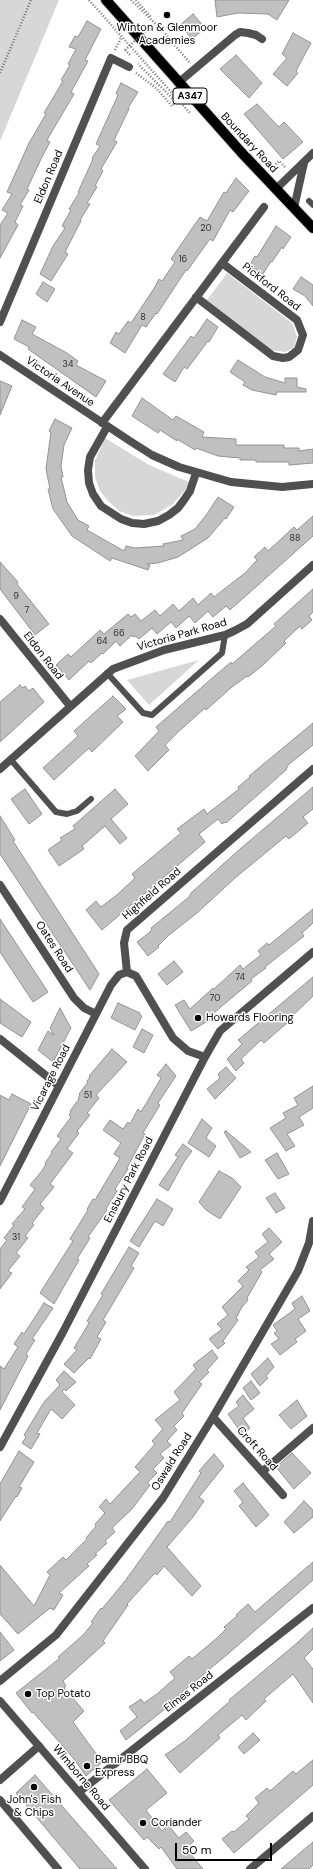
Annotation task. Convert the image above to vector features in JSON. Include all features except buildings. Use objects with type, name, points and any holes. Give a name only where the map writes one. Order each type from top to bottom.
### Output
[{"type":"main road","name":"Boundary Road","points":[[106,0],[178,83],[313,228]]},
{"type":"street","points":[[178,83],[229,38],[240,32],[256,35],[262,39]]},
{"type":"street","name":"Eldon Road","points":[[0,322],[111,58],[129,68]]},
{"type":"street","points":[[276,189],[313,154]]},
{"type":"street","points":[[294,208],[304,162]]},
{"type":"street","points":[[196,473],[184,500],[178,508],[158,521],[144,524],[132,523],[121,519],[101,506],[89,482],[88,470],[90,457],[104,425],[196,297],[264,207]]},
{"type":"street","name":"Pickford Road","points":[[196,297],[272,356],[283,358],[289,357],[298,350],[303,335],[297,320],[222,263]]},
{"type":"street","name":"Victoria Avenue","points":[[0,355],[104,425],[152,455],[196,473],[231,482],[282,487],[313,484]]},
{"type":"street","name":"Victoria Park Road","points":[[0,769],[107,674],[121,665],[164,650],[224,635],[247,624],[313,565]]},
{"type":"street","name":"Eldon Road","points":[[0,619],[70,706]]},
{"type":"street","name":"Highfield Road","points":[[127,972],[124,944],[127,930],[313,769]]},
{"type":"street","name":"Oates Road","points":[[0,885],[74,998],[84,1008],[96,1014]]},
{"type":"street","name":"Ensbury Park Road","points":[[0,1447],[63,1332],[205,1057],[220,1031],[313,952]]},
{"type":"street","points":[[127,972],[136,976],[173,1038],[188,1051],[205,1057]]},
{"type":"street","name":"Vicarage Road","points":[[0,1201],[111,985],[119,975],[127,972]]},
{"type":"street","points":[[0,1039],[59,1086]]},
{"type":"street","name":"Oswald Road","points":[[0,1681],[56,1635],[163,1498],[214,1417],[298,1271],[308,1242],[313,1221]]},
{"type":"street","name":"Croft Road","points":[[214,1417],[283,1495]]},
{"type":"street","points":[[263,1472],[313,1428]]},
{"type":"street","name":"Elmes Road","points":[[79,1792],[313,1608]]},
{"type":"street","name":"Wimborne Road","points":[[0,1702],[145,1869]]},
{"type":"street","points":[[0,1780],[39,1746]]},
{"type":"street","points":[[0,1800],[58,1869]]},
{"type":"street","points":[[250,1869],[313,1816]]},
{"type":"lane","points":[[107,674],[142,713],[152,715],[222,653],[224,635]]},
{"type":"lane","points":[[11,760],[56,812],[67,814],[77,811],[91,799]]},
{"type":"path","points":[[0,73],[31,0]]},
{"type":"path","points":[[131,0],[163,31]]},
{"type":"path","points":[[136,0],[195,68]]},
{"type":"path","points":[[129,68],[156,88],[172,106],[176,102],[125,50],[147,30]]},
{"type":"shaded area","points":[[0,0],[59,0],[0,141]]},
{"type":"shaded area","points":[[227,273],[292,323],[297,337],[294,348],[285,352],[270,350],[207,300]]},
{"type":"shaded area","points":[[105,438],[149,465],[189,482],[187,488],[173,504],[154,515],[133,516],[119,511],[100,491],[95,477],[95,461]]},
{"type":"shaded area","points":[[199,660],[149,705],[127,680]]},
{"type":"place","name":"Winton & Glenmoor Academies","points":[[167,15]]},
{"type":"place","name":"Howards Flooring","points":[[198,1018]]},
{"type":"place","name":"Top Potato","points":[[28,1694]]},
{"type":"place","name":"Pamir BBQ Express","points":[[87,1766]]},
{"type":"place","name":"John's Fish & Chips","points":[[34,1787]]},
{"type":"place","name":"Coriander","points":[[143,1823]]}]
